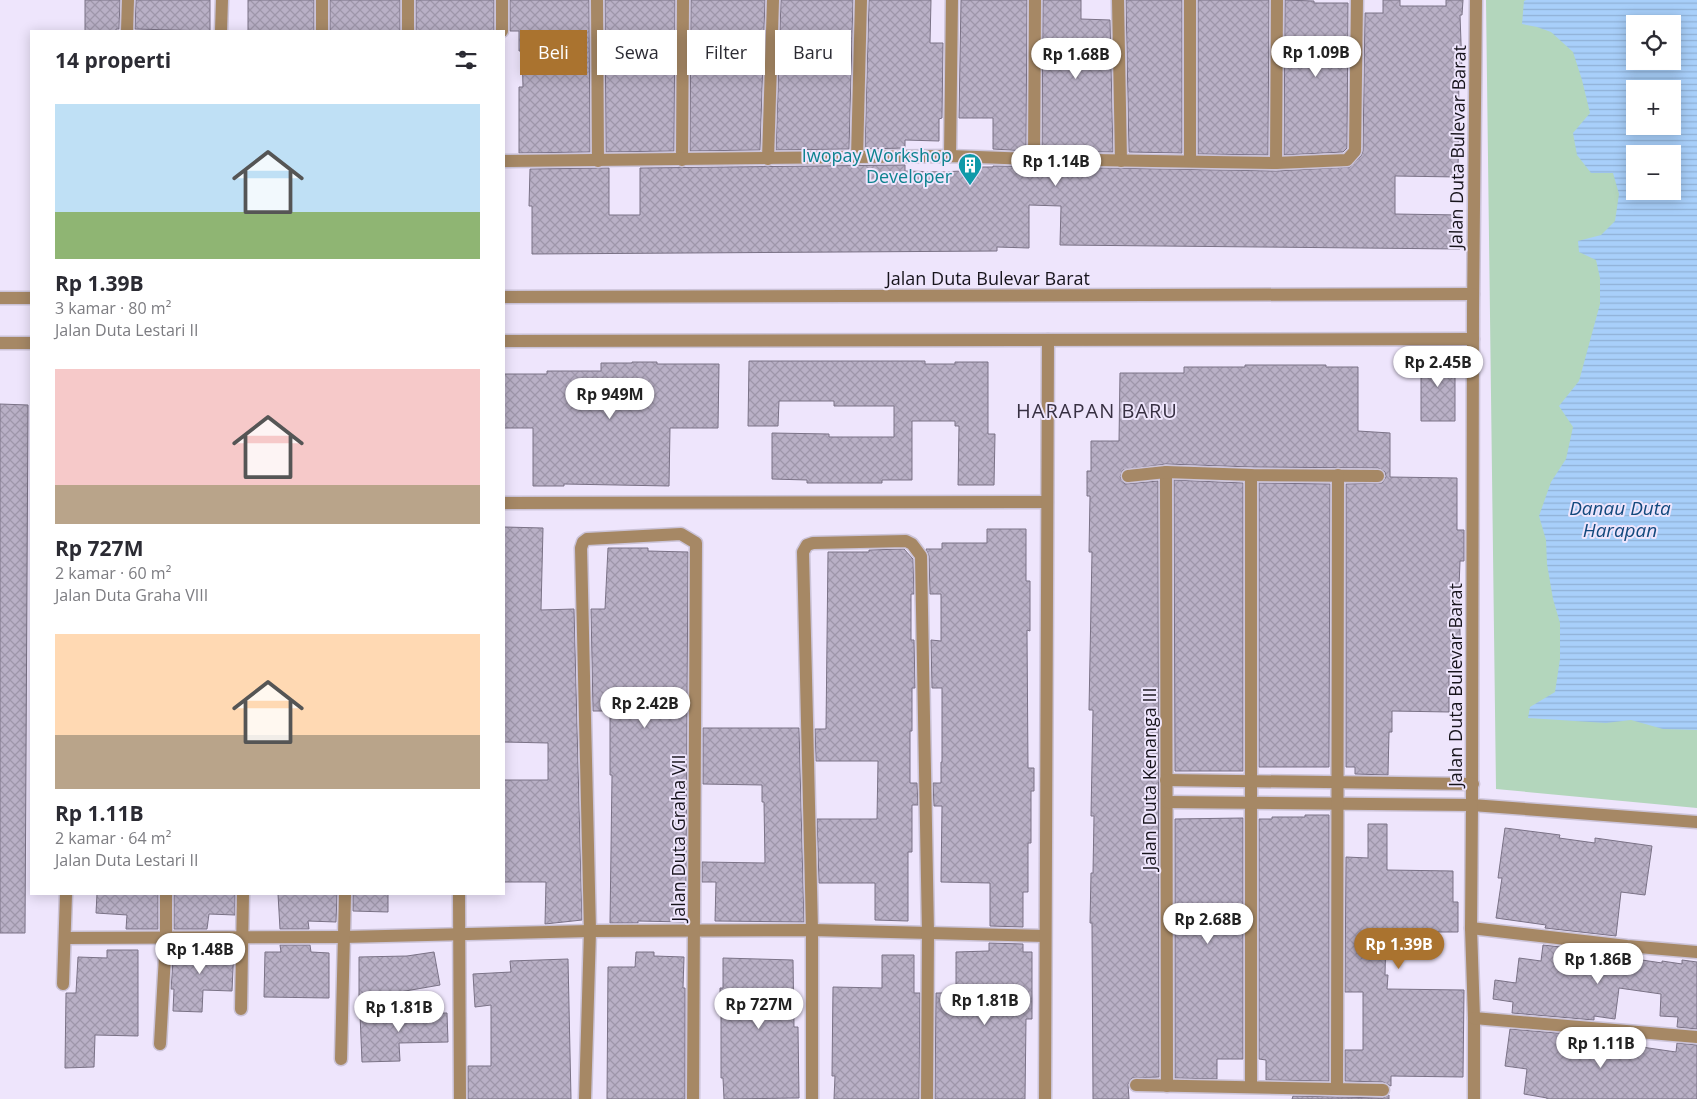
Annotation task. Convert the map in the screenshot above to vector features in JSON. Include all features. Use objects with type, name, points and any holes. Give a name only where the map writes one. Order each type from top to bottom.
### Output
[{"type":"street","points":[[128,0],[128,30]]},
{"type":"street","points":[[221,30],[222,0]]},
{"type":"street","points":[[322,0],[322,30]]},
{"type":"street","points":[[408,0],[408,30]]},
{"type":"street","points":[[502,0],[502,30]]},
{"type":"street","points":[[597,0],[598,161]]},
{"type":"street","points":[[682,160],[683,0]]},
{"type":"street","points":[[768,159],[773,0]]},
{"type":"street","points":[[857,158],[862,0]]},
{"type":"street","points":[[950,156],[952,0]]},
{"type":"street","points":[[1034,159],[1035,0]]},
{"type":"street","points":[[1118,0],[1121,161]]},
{"type":"street","points":[[1190,0],[1190,161]]},
{"type":"street","points":[[1276,163],[1277,0]]},
{"type":"street","points":[[505,161],[950,156],[1276,163],[1347,160],[1355,151],[1357,0]]},
{"type":"street","name":"Jalan Duta Bulevar Barat","points":[[1476,0],[1473,294],[1472,805],[1697,822]]},
{"type":"street","name":"Jalan Duta Bulevar Barat","points":[[505,297],[1473,294]]},
{"type":"street","points":[[0,298],[30,298]]},
{"type":"street","points":[[505,341],[1473,339]]},
{"type":"street","points":[[1045,1099],[1048,340]]},
{"type":"street","points":[[0,343],[30,343]]},
{"type":"street","points":[[1128,476],[1166,472],[1251,476],[1378,476]]},
{"type":"street","name":"Jalan Duta Kenanga III","points":[[1166,472],[1167,1086]]},
{"type":"street","points":[[1336,1089],[1338,475]]},
{"type":"street","points":[[1251,476],[1252,1086]]},
{"type":"street","points":[[505,503],[1048,502]]},
{"type":"street","name":"Jalan Duta Graha VII","points":[[590,931],[581,548],[583,542],[588,539],[681,534],[696,543],[693,1099]]},
{"type":"street","points":[[812,1099],[812,930],[803,552],[807,545],[813,543],[906,541],[912,544],[921,556],[928,932],[928,1099]]},
{"type":"street","points":[[1166,780],[1473,784]]},
{"type":"street","points":[[1167,802],[1472,805],[1471,928],[1474,1099]]},
{"type":"street","points":[[63,984],[66,895]]},
{"type":"street","points":[[160,1044],[166,938],[166,895]]},
{"type":"street","points":[[241,1009],[243,895]]},
{"type":"street","points":[[341,1059],[345,895]]},
{"type":"street","points":[[459,895],[460,1099]]},
{"type":"street","points":[[1471,928],[1697,952]]},
{"type":"street","points":[[65,938],[344,937],[590,931],[812,930],[1045,936]]},
{"type":"street","points":[[585,1099],[590,931]]},
{"type":"street","points":[[1474,1018],[1697,1037]]},
{"type":"street","points":[[1136,1085],[1383,1090]]},
{"type":"green space","points":[[1486,0],[1697,0],[1697,808],[1496,789]]},
{"type":"water","name":"Danau Duta Harapan","points":[[1526,0],[1697,0],[1697,730],[1663,729],[1631,720],[1606,723],[1528,718],[1530,707],[1555,692],[1560,659],[1560,623],[1553,599],[1547,564],[1546,540],[1539,516],[1551,482],[1566,459],[1573,427],[1559,406],[1579,381],[1600,304],[1600,278],[1596,260],[1579,252],[1578,241],[1601,235],[1615,221],[1619,194],[1613,173],[1591,173],[1577,155],[1573,133],[1590,113],[1573,52],[1551,32],[1522,24],[1524,1]]},
{"type":"building","points":[[85,0],[120,0],[119,29],[85,30]]},
{"type":"building","points":[[136,0],[210,0],[210,30],[135,29]]},
{"type":"building","points":[[248,0],[314,0],[314,30],[248,30]]},
{"type":"building","points":[[330,0],[400,0],[400,30],[330,30]]},
{"type":"building","points":[[416,0],[494,0],[494,30],[416,30]]},
{"type":"building","points":[[510,0],[589,0],[590,152],[519,153],[519,87],[523,87],[523,75],[587,75],[587,30],[520,30],[520,51],[519,31],[510,31]]},
{"type":"building","points":[[605,0],[675,0],[675,30],[605,30]]},
{"type":"building","points":[[691,0],[765,0],[764,30],[691,30]]},
{"type":"building","points":[[781,0],[853,0],[851,74],[851,30],[780,30]]},
{"type":"building","points":[[869,0],[931,0],[930,43],[943,43],[942,118],[939,119],[939,141],[905,140],[905,148],[865,149]]},
{"type":"building","points":[[961,0],[1027,0],[1026,151],[993,149],[993,118],[959,118]]},
{"type":"building","points":[[1043,0],[1081,0],[1081,19],[1110,20],[1113,152],[1042,151]]},
{"type":"building","points":[[1126,0],[1182,0],[1182,153],[1129,152]]},
{"type":"building","points":[[1198,0],[1269,0],[1268,155],[1198,154]]},
{"type":"building","points":[[1285,0],[1314,1],[1314,3],[1348,3],[1347,148],[1343,152],[1284,155]]},
{"type":"building","points":[[1383,0],[1400,0],[1400,6],[1446,6],[1446,0],[1463,0],[1462,15],[1460,15],[1462,70],[1459,69],[1458,177],[1395,176],[1395,214],[1460,215],[1460,249],[1060,245],[1061,206],[1029,205],[1029,248],[997,247],[997,251],[532,254],[532,206],[529,206],[530,169],[609,168],[609,215],[640,215],[640,168],[905,165],[905,171],[942,172],[961,171],[961,168],[981,169],[981,167],[993,166],[1276,171],[1350,167],[1361,156],[1363,151],[1365,13],[1383,13]]},
{"type":"building","points":[[605,75],[675,75],[674,151],[606,152]]},
{"type":"building","points":[[691,75],[762,75],[760,150],[690,151]]},
{"type":"building","points":[[778,75],[851,75],[849,149],[776,150]]},
{"type":"building","points":[[1421,355],[1455,356],[1455,421],[1421,421]]},
{"type":"building","points":[[749,361],[925,361],[925,364],[988,362],[988,434],[995,434],[994,485],[958,485],[959,426],[955,426],[955,421],[912,421],[912,480],[882,480],[882,483],[807,483],[807,480],[772,479],[772,433],[829,434],[829,437],[894,437],[894,406],[834,406],[834,401],[779,401],[778,426],[748,426]]},
{"type":"building","points":[[601,363],[719,364],[718,428],[670,428],[669,486],[564,484],[564,486],[533,486],[533,428],[505,428],[505,374],[547,374],[547,371],[601,371]]},
{"type":"building","points":[[1245,365],[1358,367],[1358,431],[1390,433],[1390,477],[1457,478],[1457,530],[1464,530],[1464,561],[1460,561],[1459,588],[1461,676],[1449,676],[1449,712],[1392,711],[1392,732],[1389,732],[1388,775],[1355,774],[1355,767],[1346,767],[1346,484],[1382,483],[1386,477],[1385,472],[1378,468],[1166,464],[1123,470],[1120,477],[1125,484],[1158,481],[1159,1077],[1132,1078],[1128,1084],[1129,1099],[1093,1099],[1092,923],[1090,923],[1094,816],[1091,816],[1093,710],[1089,710],[1092,552],[1089,552],[1090,496],[1087,496],[1087,471],[1091,471],[1091,441],[1119,441],[1120,373],[1184,373],[1184,367],[1245,367]]},
{"type":"building","points":[[0,404],[28,405],[25,933],[0,933]]},
{"type":"building","points":[[1174,480],[1243,483],[1243,771],[1175,771]]},
{"type":"building","points":[[1259,483],[1330,484],[1329,767],[1259,767]]},
{"type":"building","points":[[505,527],[543,528],[541,610],[574,609],[582,920],[545,924],[546,882],[505,882],[505,780],[548,780],[548,743],[505,742]]},
{"type":"building","points":[[987,529],[1026,529],[1026,581],[1030,581],[1030,631],[1027,630],[1028,768],[1034,768],[1034,791],[1031,791],[1031,843],[1028,843],[1028,892],[1023,892],[1023,927],[990,926],[990,883],[941,882],[942,806],[934,806],[933,783],[941,783],[942,688],[932,688],[931,640],[941,641],[941,594],[930,594],[929,556],[926,549],[942,549],[942,543],[987,543]]},
{"type":"building","points":[[608,548],[648,548],[648,551],[688,552],[686,882],[684,922],[638,921],[638,923],[610,923],[612,775],[610,775],[610,711],[593,711],[591,609],[605,609]]},
{"type":"building","points":[[904,549],[913,559],[914,594],[911,594],[911,640],[914,640],[915,688],[912,688],[910,783],[917,783],[918,805],[912,805],[912,852],[908,852],[908,921],[875,920],[875,883],[819,883],[817,819],[877,819],[878,761],[816,761],[815,729],[826,729],[828,552],[869,552],[869,550]]},
{"type":"building","points":[[703,728],[799,728],[804,922],[715,921],[716,882],[702,882],[702,862],[765,863],[764,802],[762,802],[762,785],[703,784]]},
{"type":"building","points":[[1305,815],[1329,815],[1329,1081],[1266,1080],[1266,1060],[1259,1059],[1259,819],[1305,817]]},
{"type":"building","points":[[1243,818],[1243,1059],[1217,1059],[1217,1079],[1175,1078],[1175,819]]},
{"type":"building","points":[[1368,824],[1387,824],[1387,870],[1453,871],[1453,902],[1458,902],[1458,932],[1386,932],[1385,975],[1388,975],[1387,989],[1464,990],[1463,1077],[1391,1076],[1391,1086],[1383,1082],[1345,1081],[1345,1050],[1363,1050],[1363,992],[1345,992],[1346,857],[1368,858]]},
{"type":"building","points":[[1505,828],[1560,835],[1559,838],[1595,843],[1595,838],[1652,846],[1645,895],[1621,892],[1616,936],[1545,928],[1546,925],[1496,918],[1502,878],[1498,878]]},
{"type":"building","points":[[97,895],[158,895],[158,929],[126,929],[127,915],[96,913]]},
{"type":"building","points":[[174,895],[235,895],[235,915],[209,914],[207,929],[174,929]]},
{"type":"building","points":[[278,895],[337,895],[336,922],[308,921],[309,929],[280,929]]},
{"type":"building","points":[[353,895],[388,895],[388,912],[353,911]]},
{"type":"building","points":[[989,943],[1023,944],[1023,952],[1032,952],[1032,1019],[1026,1019],[1025,1099],[935,1099],[936,993],[956,993],[956,952],[989,951]]},
{"type":"building","points":[[280,945],[310,945],[311,952],[329,953],[329,998],[264,997],[265,952],[281,952]]},
{"type":"building","points":[[1543,945],[1622,954],[1622,957],[1662,963],[1662,961],[1682,964],[1682,960],[1697,962],[1697,1029],[1677,1027],[1678,1017],[1660,1016],[1661,994],[1619,988],[1615,1019],[1594,1016],[1594,1020],[1512,1013],[1513,1002],[1493,999],[1495,980],[1516,983],[1519,958],[1541,961]]},
{"type":"building","points":[[174,946],[234,947],[232,991],[203,990],[202,1012],[173,1011],[174,989],[171,989]]},
{"type":"building","points":[[107,950],[138,950],[138,1036],[95,1035],[94,1067],[65,1068],[66,993],[76,993],[78,957],[107,958]]},
{"type":"building","points":[[434,952],[440,985],[359,999],[359,957],[407,956]]},
{"type":"building","points":[[636,952],[654,952],[654,956],[684,957],[685,1099],[607,1099],[608,967],[635,967]]},
{"type":"building","points":[[882,955],[914,955],[914,993],[920,993],[919,1099],[834,1099],[835,1076],[832,1076],[833,987],[882,988]]},
{"type":"building","points":[[723,958],[793,960],[794,1027],[798,1027],[799,1098],[724,1099],[723,1078],[721,1078],[720,1005],[720,988],[723,988]]},
{"type":"building","points":[[568,959],[571,1099],[468,1099],[468,1066],[491,1066],[491,1005],[475,1007],[473,974],[511,972],[510,961]]},
{"type":"building","points":[[447,1013],[448,1042],[399,1043],[400,1061],[362,1062],[360,1014]]},
{"type":"building","points":[[1510,1029],[1592,1036],[1590,1048],[1620,1052],[1621,1044],[1676,1052],[1677,1043],[1697,1045],[1697,1099],[1547,1099],[1524,1094],[1527,1069],[1505,1066]]},
{"type":"building","points":[[1389,1095],[1389,1099],[1292,1099],[1293,1096],[1383,1098]]},
{"type":"place","name":"Iwopay Workshop Developer","points":[[970,186]]},
{"type":"district","name":"HARAPAN BARU","points":[[1097,410]]}]
